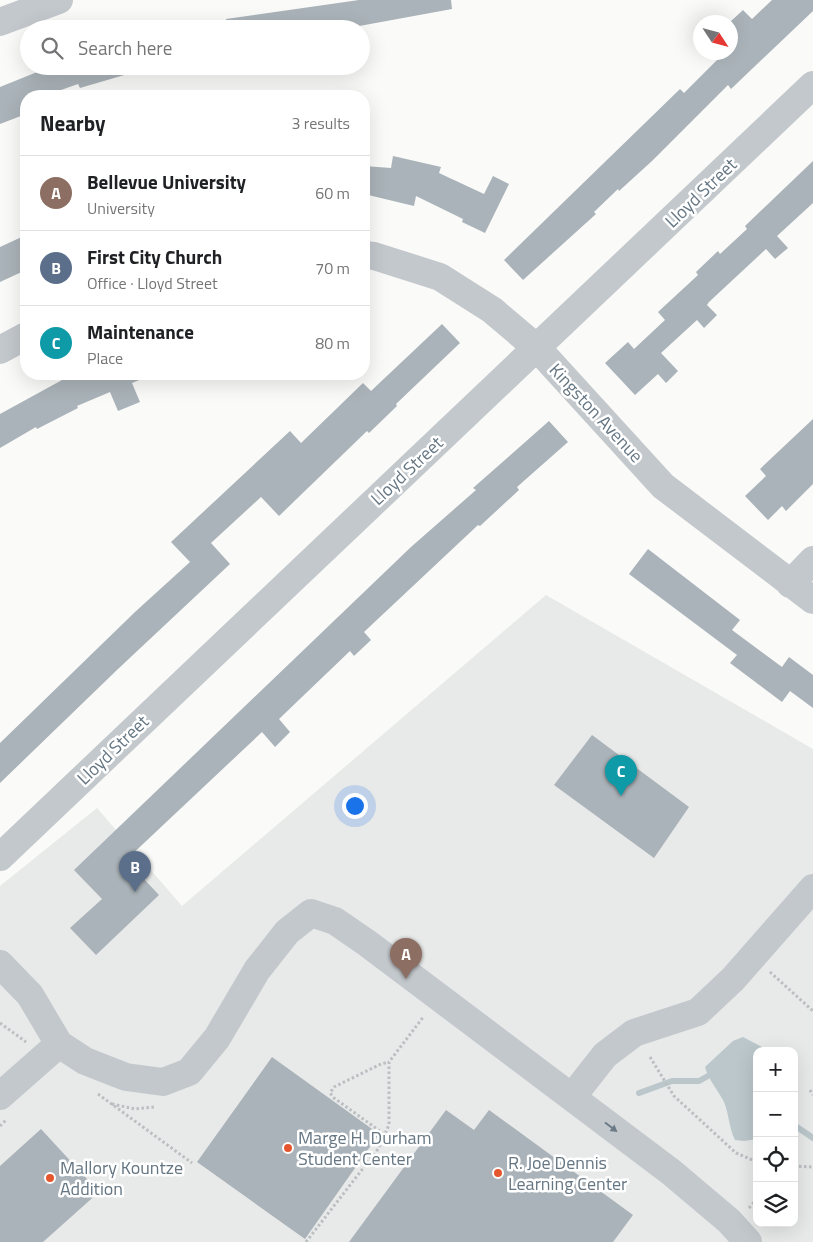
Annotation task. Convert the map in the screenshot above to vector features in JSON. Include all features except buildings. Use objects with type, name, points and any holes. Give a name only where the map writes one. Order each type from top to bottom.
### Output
[{"type":"street","points":[[0,22],[59,0]]},
{"type":"street","name":"Lloyd Street","points":[[0,857],[538,349],[813,86]]},
{"type":"street","name":"Kingston Avenue","points":[[370,256],[440,277],[492,310],[538,349],[663,486],[813,600]]},
{"type":"street","points":[[0,350],[20,339]]},
{"type":"street","points":[[790,584],[813,560]]},
{"type":"street","points":[[572,1097],[605,1055],[634,1033],[698,1012],[734,979],[813,888]]},
{"type":"street","points":[[0,964],[30,995],[59,1044],[85,1061],[126,1077],[164,1082],[189,1072],[217,1038],[257,970],[287,932],[311,914],[334,921],[367,943],[671,1172],[730,1221],[748,1242]]},
{"type":"street","points":[[0,1096],[59,1044]]},
{"type":"path","points":[[754,955],[798,1000],[813,1011]]},
{"type":"path","points":[[306,1242],[378,1148],[389,1125],[389,1062],[425,1014]]},
{"type":"path","points":[[650,1057],[674,1096],[736,1153],[753,1160]]},
{"type":"path","points":[[384,1134],[334,1098],[330,1093],[334,1087],[389,1062]]},
{"type":"path","points":[[810,1090],[813,1095]]},
{"type":"path","points":[[798,1166],[813,1167]]},
{"type":"shaded area","points":[[546,595],[813,749],[813,1242],[0,1242],[0,886],[97,808],[182,906]]},
{"type":"shaded area","points":[[743,1037],[762,1047],[753,1047],[753,1140],[735,1140],[724,1102],[705,1067],[733,1041]]},
{"type":"waterway","points":[[639,1093],[672,1081],[699,1081],[708,1076]]},
{"type":"waterway","points":[[798,1128],[813,1138]]},
{"type":"place","name":"Maintenance","points":[[621,796]]},
{"type":"place","name":"First City Church","points":[[135,892]]},
{"type":"place","name":"Bellevue University","points":[[406,979]]},
{"type":"place","name":"Marge H. Durham Student Center","points":[[288,1148]]},
{"type":"place","name":"R. Joe Dennis Learning Center","points":[[498,1173]]},
{"type":"place","name":"Mallory Kountze Addition","points":[[50,1178]]}]
